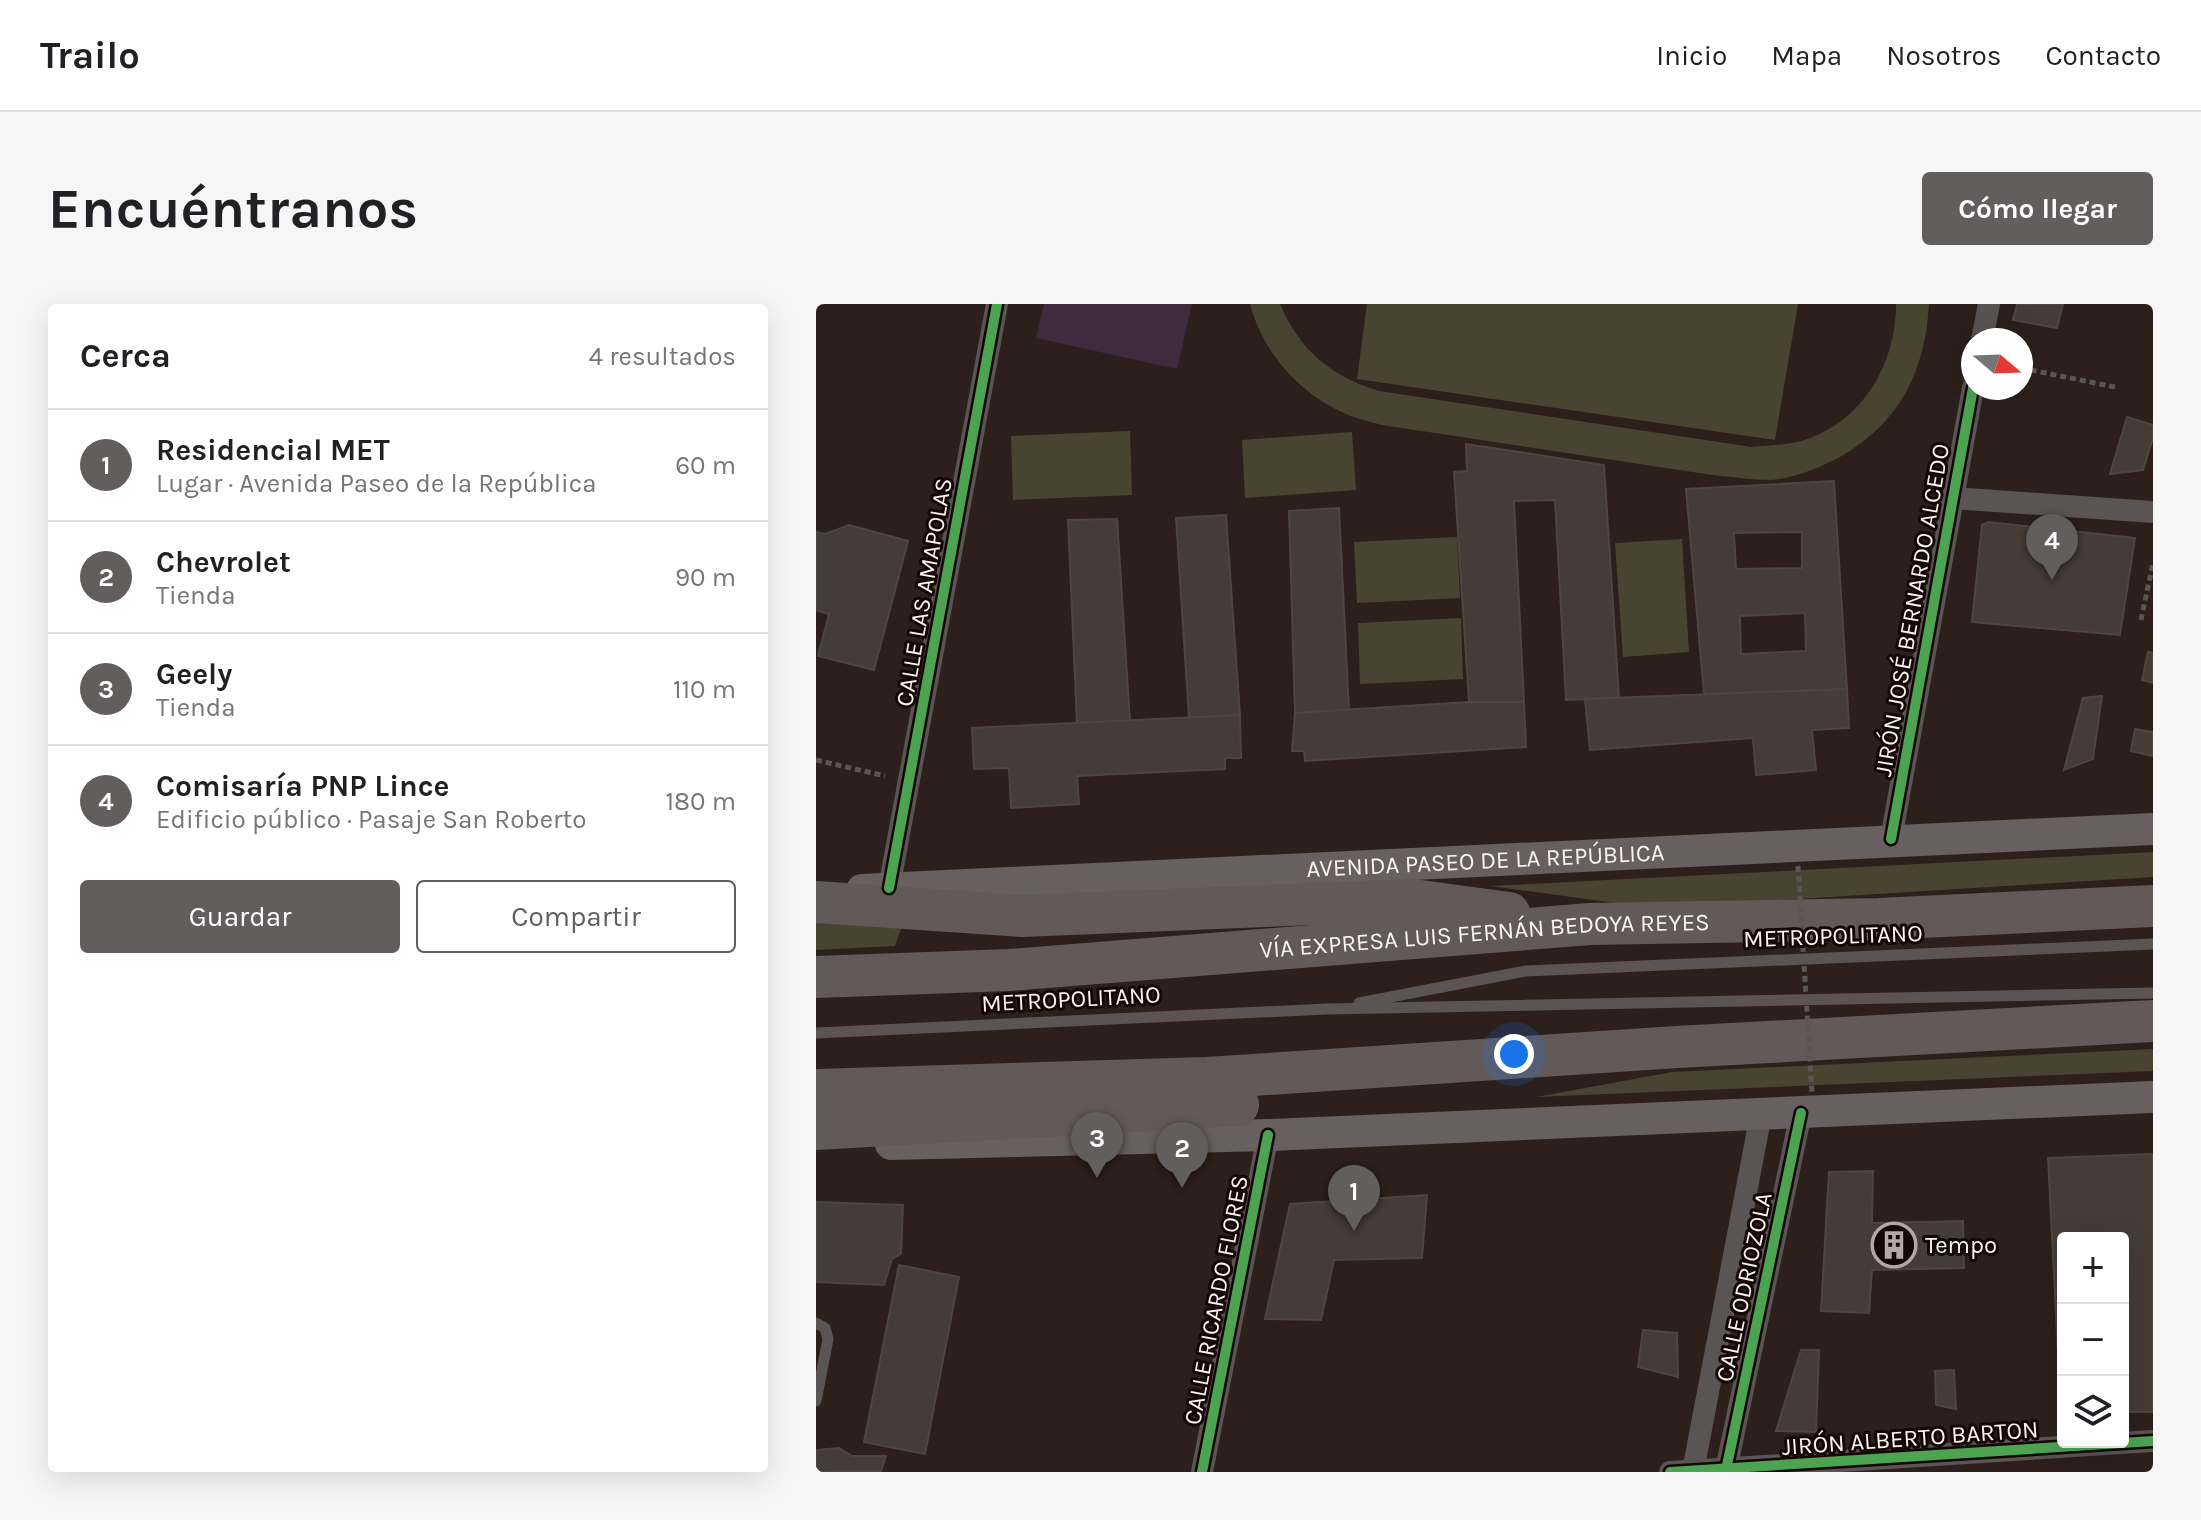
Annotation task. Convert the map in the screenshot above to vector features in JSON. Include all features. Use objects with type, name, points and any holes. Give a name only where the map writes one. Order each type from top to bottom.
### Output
[{"type":"highway","points":[[816,902],[1022,916],[1413,900],[1590,924]]},
{"type":"highway","name":"VÍA EXPRESA LUIS FERNÁN BEDOYA REYES","points":[[816,977],[1009,970],[1590,924],[1879,919],[2153,906]]},
{"type":"highway","points":[[816,1090],[1207,1078],[2153,1021]]},
{"type":"highway","points":[[816,1129],[1248,1105],[1425,1087],[1480,1060]]},
{"type":"main road","name":"AVENIDA PASEO DE LA REPÚBLICA","points":[[816,893],[1891,839],[2153,829]]},
{"type":"main road","points":[[816,1146],[1268,1135],[1761,1114],[1806,1103],[2153,1097]]},
{"type":"street","name":"CALLE LAS AMAPOLAS","points":[[889,888],[997,304]]},
{"type":"street","points":[[1984,328],[1989,304]]},
{"type":"street","name":"JIRÓN JOSÉ BERNARDO ALCEDO","points":[[1891,839],[1971,400]]},
{"type":"street","points":[[1953,498],[2153,512]]},
{"type":"street","name":"CALLE ODRIOZOLA","points":[[1726,1470],[1806,1103]]},
{"type":"street","name":"CALLE ODRIOZOLA","points":[[1693,1471],[1761,1114]]},
{"type":"street","name":"CALLE RICARDO FLORES","points":[[1202,1472],[1268,1135]]},
{"type":"street","name":"JIRÓN ALBERTO BARTON","points":[[1670,1472],[1894,1466],[2153,1441]]},
{"type":"lane","name":"METROPOLITANO","points":[[1327,1009],[1526,971],[2153,944]]},
{"type":"lane","name":"METROPOLITANO","points":[[816,1033],[1327,1009],[2071,997],[2153,993]]},
{"type":"lane","points":[[816,1323],[825,1328],[828,1339],[816,1401]]},
{"type":"path","points":[[2033,370],[2115,387]]},
{"type":"path","points":[[2141,620],[2153,563]]},
{"type":"path","points":[[816,760],[909,781]]},
{"type":"path","points":[[1798,866],[1806,1103]]},
{"type":"shaded area","points":[[1044,304],[1192,304],[1177,369],[1036,338]]},
{"type":"shaded area","points":[[1250,304],[1280,304],[1297,335],[1319,360],[1346,378],[1379,391],[1752,447],[1806,440],[1849,415],[1875,383],[1884,365],[1895,325],[1896,304],[1929,304],[1922,352],[1915,373],[1906,393],[1879,428],[1832,461],[1796,475],[1769,480],[1719,476],[1382,425],[1346,414],[1313,395],[1286,370],[1264,339]]},
{"type":"shaded area","points":[[1367,304],[1798,304],[1775,440],[1357,379]]},
{"type":"shaded area","points":[[1130,431],[1132,495],[1013,500],[1011,436]]},
{"type":"shaded area","points":[[1352,432],[1356,490],[1245,498],[1242,440]]},
{"type":"shaded area","points":[[1457,537],[1460,598],[1357,603],[1354,542]]},
{"type":"shaded area","points":[[1682,539],[1689,652],[1623,657],[1615,543]]},
{"type":"shaded area","points":[[1461,618],[1463,679],[1360,684],[1358,623]]},
{"type":"shaded area","points":[[2153,852],[2153,877],[1652,908],[1490,886]]},
{"type":"shaded area","points":[[816,922],[902,926],[895,946],[816,950]]},
{"type":"shaded area","points":[[2153,1049],[2153,1071],[1536,1097],[1672,1072]]},
{"type":"building","points":[[2017,304],[2063,304],[2057,328],[2013,320]]},
{"type":"building","points":[[2127,417],[2153,425],[2153,438],[2143,470],[2110,474]]},
{"type":"building","points":[[1466,444],[1604,465],[1619,698],[1566,700],[1555,500],[1514,501],[1524,702],[1469,702],[1454,472],[1467,471]]},
{"type":"building","points":[[1834,481],[1847,689],[1704,694],[1686,489]],"holes":[[[1802,532],[1802,568],[1736,569],[1734,533]],[[1805,613],[1806,651],[1741,654],[1740,616]]]},
{"type":"building","points":[[1339,508],[1349,712],[1295,713],[1289,511]]},
{"type":"building","points":[[1226,515],[1240,715],[1189,718],[1176,518]]},
{"type":"building","points":[[1117,519],[1130,721],[1077,723],[1068,520]]},
{"type":"building","points":[[1988,522],[2135,538],[2120,635],[1972,622],[1982,525]]},
{"type":"building","points":[[849,525],[908,541],[874,670],[818,656],[829,614],[816,610],[816,532],[825,534]]},
{"type":"building","points":[[2148,652],[2153,653],[2153,683],[2142,680]]},
{"type":"building","points":[[1847,689],[1849,728],[1812,730],[1816,770],[1756,775],[1753,738],[1590,750],[1585,699]]},
{"type":"building","points":[[2102,696],[2093,759],[2064,770],[2083,698]]},
{"type":"building","points":[[1469,702],[1524,702],[1526,747],[1305,761],[1304,751],[1292,751],[1295,713]]},
{"type":"building","points":[[1240,715],[1241,758],[1225,758],[1225,769],[1077,776],[1079,804],[1011,808],[1009,768],[974,769],[972,728]]},
{"type":"building","points":[[2135,729],[2153,732],[2153,756],[2131,751]]},
{"type":"building","points":[[2153,1154],[2153,1412],[2129,1412],[2129,1232],[2057,1232],[2057,1334],[2048,1158]]},
{"type":"building","name":"Tempo","points":[[1873,1171],[1872,1223],[1963,1221],[1964,1268],[1872,1270],[1869,1313],[1821,1311],[1829,1172]]},
{"type":"building","points":[[1427,1195],[1422,1258],[1334,1260],[1321,1320],[1265,1319],[1290,1204]]},
{"type":"building","points":[[816,1202],[903,1205],[901,1254],[892,1259],[884,1285],[816,1282]]},
{"type":"building","points":[[899,1265],[959,1277],[925,1454],[864,1442]]},
{"type":"building","points":[[1643,1330],[1677,1333],[1678,1377],[1638,1367]]},
{"type":"building","points":[[1801,1350],[1819,1350],[1816,1432],[1776,1431]]},
{"type":"building","points":[[1954,1370],[1956,1409],[1936,1405],[1935,1371]]},
{"type":"building","points":[[839,1448],[852,1456],[886,1456],[881,1471],[816,1472],[816,1450]]},
{"type":"cycle path","points":[[889,888],[997,304]]},
{"type":"cycle path","points":[[1891,839],[1971,400]]},
{"type":"cycle path","points":[[1726,1470],[1801,1113]]},
{"type":"cycle path","points":[[1202,1472],[1268,1135]]},
{"type":"cycle path","points":[[1670,1472],[2153,1441]]},
{"type":"place","name":"Comisaría PNP Lince","points":[[2052,580]]},
{"type":"place","name":"Geely","points":[[1097,1178]]},
{"type":"place","name":"Chevrolet","points":[[1182,1188]]},
{"type":"place","name":"Residencial MET","points":[[1354,1231]]},
{"type":"place","name":"Tempo","points":[[1894,1245]]}]
